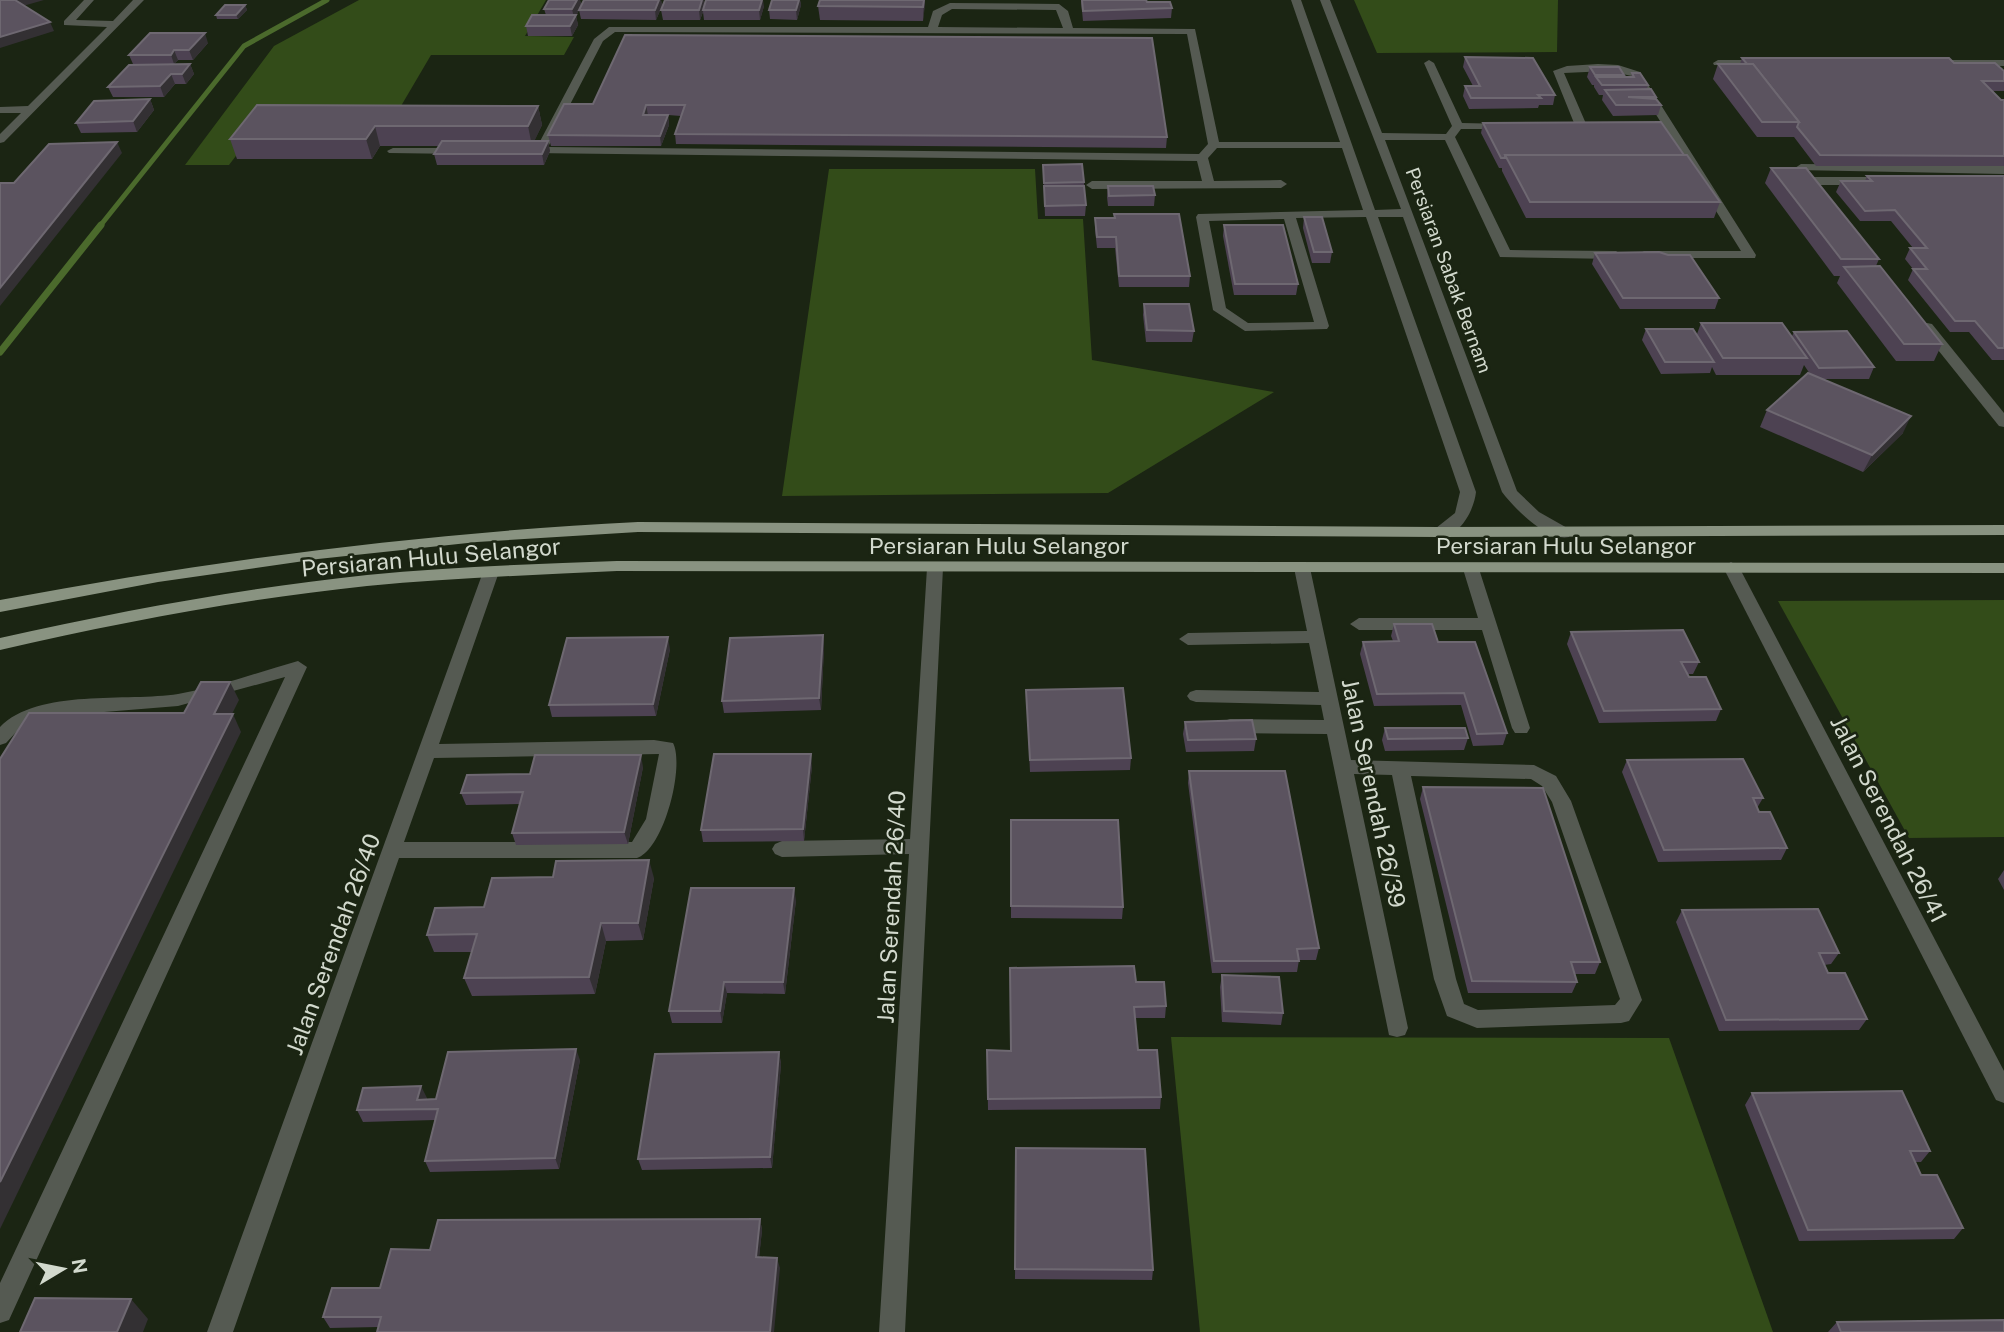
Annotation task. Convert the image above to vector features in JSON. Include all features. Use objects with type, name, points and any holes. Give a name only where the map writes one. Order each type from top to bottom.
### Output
[{"type":"main road","name":"Persiaran Hulu Selangor","points":[[0,606],[210,568],[334,551],[530,532],[652,527],[1439,533],[2004,530]]},
{"type":"main road","name":"Persiaran Hulu Selangor","points":[[0,644],[78,626],[330,585],[491,572],[617,566],[2004,568]]},
{"type":"street","points":[[89,0],[68,23],[114,24]]},
{"type":"street","points":[[0,140],[139,0]]},
{"type":"street","points":[[1296,0],[1468,492],[1467,510],[1458,521],[1439,533]]},
{"type":"street","name":"Persiaran Sabak Bernam","points":[[1325,0],[1408,213],[1510,492],[1524,510],[1539,522],[1563,533]]},
{"type":"street","points":[[932,30],[937,13],[950,6],[1059,7],[1063,11],[1069,31]]},
{"type":"street","points":[[541,150],[598,39],[613,29],[1191,31],[1214,145]]},
{"type":"street","points":[[1718,63],[1772,63]]},
{"type":"street","points":[[1920,63],[2004,63]]},
{"type":"street","points":[[1987,63],[2004,78]]},
{"type":"street","points":[[1429,64],[1458,126]]},
{"type":"street","points":[[1449,137],[1505,254],[1750,255],[1662,125],[1636,74],[1625,68],[1572,68],[1558,71],[1587,125],[1553,125]]},
{"type":"street","points":[[0,110],[31,109]]},
{"type":"street","points":[[1449,137],[1458,126]]},
{"type":"street","points":[[1458,126],[1512,126]]},
{"type":"street","points":[[1378,136],[1449,137]]},
{"type":"street","points":[[514,150],[1202,158],[1214,145],[1348,145]]},
{"type":"street","points":[[393,151],[474,150]]},
{"type":"street","points":[[1202,158],[1209,185]]},
{"type":"street","points":[[1801,168],[2004,170]]},
{"type":"street","points":[[1827,202],[1810,181],[2004,181]]},
{"type":"street","points":[[1092,185],[1281,184]]},
{"type":"street","points":[[1289,215],[1322,326],[1245,327],[1220,310],[1202,217],[1289,215],[1373,214],[1408,213]]},
{"type":"street","points":[[1920,317],[2001,416]]},
{"type":"street","name":"Jalan Serendah 26/41","points":[[1731,566],[2004,1093]]},
{"type":"street","name":"Jalan Serendah 26/40","points":[[892,1332],[935,568]]},
{"type":"street","name":"Jalan Serendah 26/39","points":[[1302,568],[1397,1028]]},
{"type":"street","points":[[1471,569],[1521,728]]},
{"type":"street","name":"Jalan Serendah 26/40","points":[[220,1332],[491,572]]},
{"type":"street","points":[[1359,624],[1489,624]]},
{"type":"street","points":[[1188,639],[1317,637]]},
{"type":"street","points":[[0,738],[7,726],[51,709],[177,700],[298,667],[0,1311]]},
{"type":"street","points":[[1196,696],[1329,699]]},
{"type":"street","points":[[1215,726],[1335,727]]},
{"type":"street","points":[[392,850],[637,849],[648,841],[654,824],[669,757],[666,748],[654,747],[427,751]]},
{"type":"street","points":[[1343,767],[1534,772],[1549,781],[1561,801],[1631,1000],[1621,1014],[1477,1019],[1455,1010],[1444,979],[1400,769]]},
{"type":"street","points":[[782,849],[919,846]]},
{"type":"green space","points":[[359,0],[546,0],[525,36],[574,37],[564,55],[431,55],[391,123],[261,123],[229,165],[185,165],[274,46]]},
{"type":"green space","points":[[1354,0],[1558,0],[1557,52],[1377,53]]},
{"type":"green space","points":[[829,169],[1035,169],[1038,219],[1083,219],[1092,360],[1274,392],[1108,493],[782,496]]},
{"type":"green space","points":[[2004,600],[2004,837],[1909,838],[1778,601]]},
{"type":"green space","points":[[1171,1037],[1669,1038],[1773,1332],[1200,1332]]},
{"type":"building","points":[[0,0],[15,0],[50,22],[0,37]]},
{"type":"building","points":[[549,0],[577,0],[572,9],[544,9]]},
{"type":"building","points":[[584,0],[659,0],[655,10],[579,10]]},
{"type":"building","points":[[665,0],[702,0],[699,10],[661,10]]},
{"type":"building","points":[[706,0],[762,0],[759,10],[703,10]]},
{"type":"building","points":[[772,0],[799,0],[796,10],[769,10]]},
{"type":"building","points":[[820,0],[924,0],[923,7],[818,6]]},
{"type":"building","points":[[1082,0],[1170,2],[1172,8],[1083,11]]},
{"type":"building","points":[[225,5],[245,5],[236,15],[216,15]]},
{"type":"building","points":[[532,15],[576,15],[570,26],[526,26]]},
{"type":"building","points":[[150,33],[205,33],[189,50],[174,50],[171,55],[129,55]]},
{"type":"building","points":[[625,35],[1152,38],[1167,137],[675,134],[685,105],[646,105],[643,115],[668,115],[660,136],[548,135],[564,104],[593,104]]},
{"type":"building","points":[[1465,57],[1533,58],[1555,95],[1538,95],[1541,98],[1471,98],[1465,86],[1480,86]]},
{"type":"building","points":[[1742,58],[1949,58],[1954,63],[1995,63],[2004,71],[2004,81],[1982,81],[2004,100],[2004,156],[1820,155],[1797,127],[1799,122],[1753,64],[1747,64]]},
{"type":"building","points":[[190,64],[182,74],[171,74],[160,86],[108,87],[129,65]]},
{"type":"building","points":[[1718,64],[1753,64],[1799,122],[1762,122]]},
{"type":"building","points":[[1590,67],[1619,67],[1624,75],[1595,75]]},
{"type":"building","points":[[1632,73],[1640,73],[1648,85],[1602,85],[1596,77],[1634,77]]},
{"type":"building","points":[[1651,89],[1656,97],[1628,97],[1656,99],[1661,105],[1616,105],[1605,90]]},
{"type":"building","points":[[150,99],[133,121],[76,123],[94,101]]},
{"type":"building","points":[[257,105],[538,106],[528,126],[375,126],[366,139],[230,139]]},
{"type":"building","points":[[1661,122],[1684,155],[1505,155],[1505,158],[1501,158],[1483,123]]},
{"type":"building","points":[[442,141],[548,141],[542,154],[434,154]]},
{"type":"building","points":[[117,142],[0,288],[0,183],[14,183],[49,144]]},
{"type":"building","points":[[1505,155],[1687,155],[1720,202],[1530,202]]},
{"type":"building","points":[[1082,164],[1084,182],[1044,183],[1043,165]]},
{"type":"building","points":[[1771,168],[1806,168],[1879,259],[1841,259]]},
{"type":"building","points":[[1867,176],[2004,176],[2004,348],[1998,348],[1975,321],[1955,321],[1913,269],[1927,269],[1910,248],[1927,248],[1895,210],[1865,211],[1841,181],[1872,181]]},
{"type":"building","points":[[1044,186],[1084,186],[1086,205],[1045,206]]},
{"type":"building","points":[[1108,186],[1153,186],[1155,195],[1109,196]]},
{"type":"building","points":[[1114,214],[1179,214],[1190,276],[1119,276],[1116,237],[1097,237],[1095,218],[1115,218]]},
{"type":"building","points":[[1304,217],[1322,217],[1332,252],[1314,252]]},
{"type":"building","points":[[1224,225],[1283,225],[1298,284],[1235,284]]},
{"type":"building","points":[[1659,252],[1668,255],[1690,255],[1719,298],[1623,298],[1595,253]]},
{"type":"building","points":[[1880,266],[1942,344],[1904,344],[1844,267]]},
{"type":"building","points":[[1144,304],[1189,304],[1194,331],[1147,330]]},
{"type":"building","points":[[1701,323],[1782,323],[1807,358],[1723,358]]},
{"type":"building","points":[[1646,329],[1693,329],[1714,362],[1665,362]]},
{"type":"building","points":[[1847,331],[1874,367],[1819,368],[1794,332]]},
{"type":"building","points":[[1808,373],[1911,416],[1872,455],[1767,410]]},
{"type":"building","points":[[1394,624],[1432,624],[1438,642],[1475,642],[1507,733],[1477,734],[1464,693],[1377,694],[1363,642],[1399,641]]},
{"type":"building","points":[[1683,630],[1699,662],[1681,662],[1689,677],[1706,677],[1721,709],[1604,711],[1571,632]]},
{"type":"building","points":[[823,635],[819,698],[722,701],[730,638]]},
{"type":"building","points":[[668,637],[653,704],[549,705],[567,638]]},
{"type":"building","points":[[201,682],[230,682],[214,714],[233,714],[0,1182],[0,759],[29,713],[184,713]]},
{"type":"building","points":[[1123,688],[1131,758],[1030,760],[1026,690]]},
{"type":"building","points":[[1252,720],[1256,739],[1188,740],[1185,722]]},
{"type":"building","points":[[1385,728],[1465,728],[1468,738],[1388,739]]},
{"type":"building","points":[[714,754],[811,754],[803,829],[701,830]]},
{"type":"building","points":[[535,755],[641,755],[624,832],[512,833],[523,792],[461,793],[467,775],[530,774]]},
{"type":"building","points":[[1743,759],[1763,798],[1753,798],[1759,812],[1770,812],[1787,848],[1664,850],[1627,760]]},
{"type":"building","points":[[1189,771],[1285,771],[1319,948],[1297,949],[1299,961],[1214,961]]},
{"type":"building","points":[[1423,787],[1543,788],[1600,962],[1571,962],[1577,982],[1472,981]]},
{"type":"building","points":[[1011,820],[1118,820],[1123,907],[1011,906]]},
{"type":"building","points":[[649,860],[638,923],[601,923],[589,977],[464,978],[477,934],[427,935],[435,908],[484,907],[492,878],[553,877],[556,861]]},
{"type":"building","points":[[691,888],[794,888],[783,982],[724,982],[720,1011],[669,1011]]},
{"type":"building","points":[[1818,909],[1839,953],[1819,953],[1828,973],[1845,973],[1867,1019],[1726,1020],[1682,910]]},
{"type":"building","points":[[1134,966],[1136,982],[1164,982],[1166,1006],[1134,1007],[1138,1050],[1157,1050],[1161,1097],[988,1099],[987,1050],[1011,1051],[1010,968]]},
{"type":"building","points":[[1222,975],[1279,977],[1283,1013],[1224,1011]]},
{"type":"building","points":[[576,1049],[555,1158],[425,1161],[438,1109],[357,1110],[363,1088],[421,1086],[417,1100],[436,1099],[448,1052]]},
{"type":"building","points":[[779,1052],[770,1157],[638,1159],[655,1054]]},
{"type":"building","points":[[1902,1091],[1930,1151],[1910,1151],[1921,1175],[1937,1175],[1963,1228],[1808,1230],[1752,1093]]},
{"type":"building","points":[[1016,1148],[1145,1149],[1153,1270],[1015,1269]]},
{"type":"building","points":[[760,1219],[756,1257],[777,1258],[770,1332],[377,1332],[381,1317],[323,1317],[332,1288],[380,1288],[391,1249],[430,1250],[438,1220]]},
{"type":"building","points":[[35,1298],[131,1299],[117,1332],[20,1332]]},
{"type":"building","points":[[2004,1320],[2004,1332],[1841,1332],[1837,1322]]},
{"type":"waterway","points":[[100,226],[244,46],[327,0]]},
{"type":"waterway","points":[[0,352],[101,225]]}]
